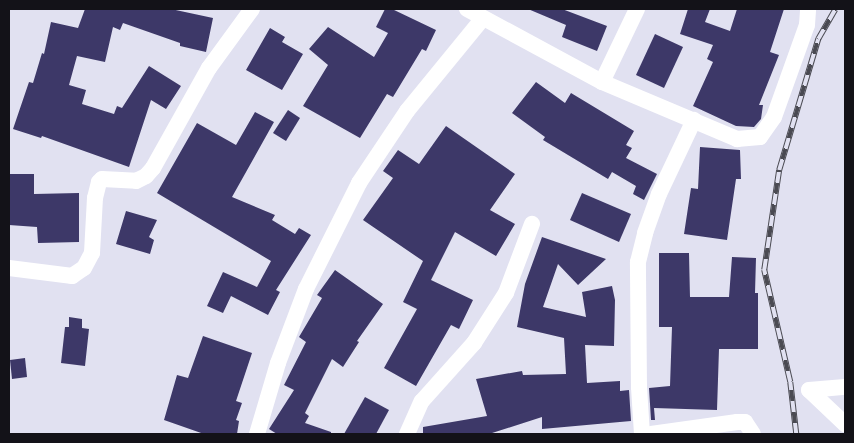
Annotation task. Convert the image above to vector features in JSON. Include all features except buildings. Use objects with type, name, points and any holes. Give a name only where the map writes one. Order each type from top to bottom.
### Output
[{"type":"street","points":[[9,268],[72,276],[84,268],[92,253],[95,198],[99,182],[102,179],[136,181],[146,176],[153,168],[209,68],[252,9]]},
{"type":"street","points":[[468,9],[602,82],[737,139],[760,137],[774,117],[807,25],[808,9]]},
{"type":"street","points":[[602,82],[637,9]]},
{"type":"street","points":[[257,434],[278,363],[306,288],[359,183],[407,111],[483,18]]},
{"type":"street","points":[[642,434],[639,387],[638,262],[645,233],[659,194],[694,120]]},
{"type":"street","points":[[407,434],[422,401],[474,344],[506,293],[532,224]]},
{"type":"street","points":[[845,387],[809,390],[845,424]]},
{"type":"street","points":[[650,434],[746,422],[753,434]]},
{"type":"railway","points":[[796,434],[790,382],[764,270],[779,170],[818,39],[835,9]]}]
